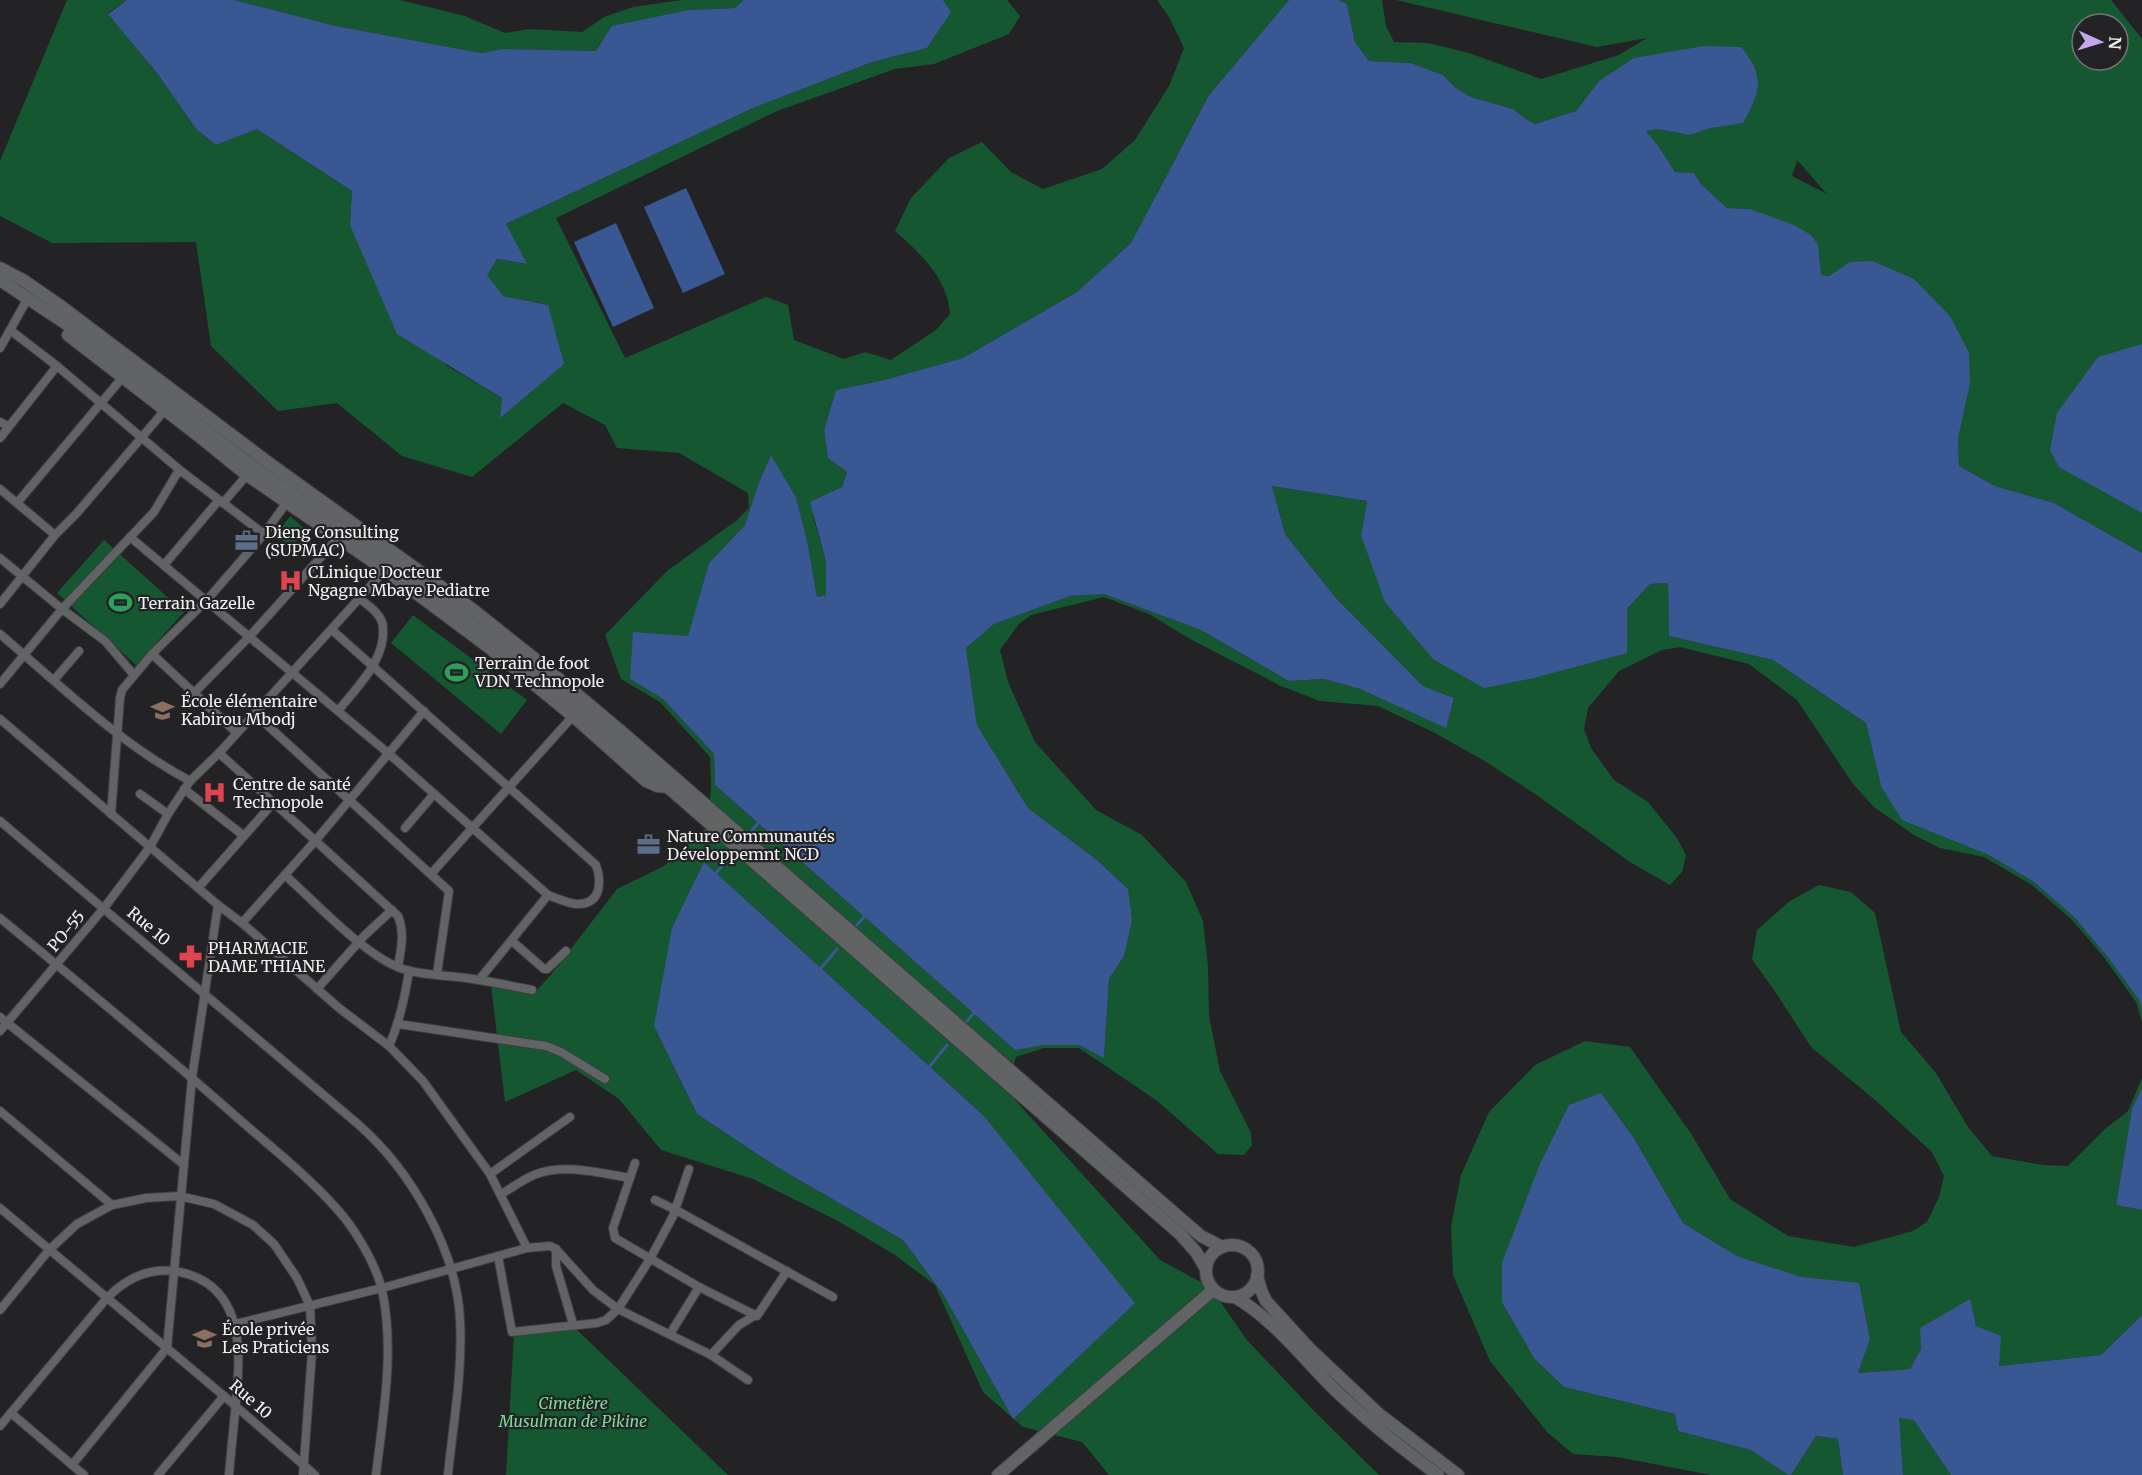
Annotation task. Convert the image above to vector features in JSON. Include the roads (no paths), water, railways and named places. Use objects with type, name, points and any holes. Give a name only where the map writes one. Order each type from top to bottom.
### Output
[{"type":"main road","points":[[0,268],[62,306],[246,446],[472,609],[536,659],[1194,1230],[1222,1247]]},
{"type":"main road","points":[[0,280],[70,327],[248,462],[468,621],[527,667],[668,787],[1181,1235],[1196,1252],[1206,1269],[1209,1284],[1213,1290],[1256,1310],[1335,1390],[1438,1475]]},
{"type":"main road","points":[[17,290],[19,299],[24,304],[165,410],[247,476],[385,570],[491,649],[573,716],[646,781],[657,786],[668,787]]},
{"type":"main road","points":[[248,462],[273,493]]},
{"type":"main road","points":[[1206,1269],[1208,1260],[1222,1247],[1235,1245],[1248,1250],[1256,1262],[1257,1276],[1266,1301],[1309,1348],[1396,1428],[1458,1475]]},
{"type":"main road","points":[[1234,1298],[1250,1290],[1257,1276]]},
{"type":"main road","points":[[998,1475],[1213,1290]]},
{"type":"street","points":[[0,348],[24,304]]},
{"type":"street","points":[[10,330],[57,366],[181,471],[264,534]]},
{"type":"street","points":[[0,438],[4,424],[57,366]]},
{"type":"street","points":[[16,503],[122,378]]},
{"type":"street","points":[[0,604],[55,535],[77,513],[165,410]]},
{"type":"street","points":[[0,684],[62,609],[153,512],[176,475],[181,471]]},
{"type":"street","points":[[164,565],[221,501],[247,476]]},
{"type":"street","points":[[0,489],[55,535]]},
{"type":"street","points":[[111,814],[116,733],[122,690],[152,654],[207,600],[264,534],[286,502]]},
{"type":"street","points":[[130,537],[294,672],[548,895],[576,904],[586,902],[598,895],[601,887],[596,865],[332,630]]},
{"type":"street","points":[[193,694],[250,636],[338,538]]},
{"type":"street","points":[[0,558],[105,641],[134,675]]},
{"type":"street","name":"PO-55","points":[[0,1031],[104,908],[150,847],[168,813],[190,781],[294,672],[385,570]]},
{"type":"street","points":[[338,711],[373,666],[381,645],[384,627],[377,613],[360,599]]},
{"type":"street","points":[[0,634],[116,733],[156,763],[190,781]]},
{"type":"street","points":[[54,680],[80,651]]},
{"type":"street","points":[[152,654],[237,733]]},
{"type":"street","points":[[242,923],[316,840],[424,711]]},
{"type":"street","points":[[255,714],[449,891],[437,974]]},
{"type":"street","points":[[431,874],[573,716]]},
{"type":"street","points":[[0,719],[218,906],[242,923],[317,989],[389,1046],[433,1093],[490,1174],[527,1248]]},
{"type":"street","points":[[219,753],[398,916],[402,926],[398,967]]},
{"type":"street","points":[[184,789],[244,836]]},
{"type":"street","points":[[140,794],[168,813]]},
{"type":"street","points":[[405,828],[434,794]]},
{"type":"street","points":[[198,888],[274,802]]},
{"type":"street","name":"Rue 10","points":[[0,821],[359,1125],[379,1143],[411,1184],[429,1215],[450,1268],[460,1317],[461,1342],[448,1475]]},
{"type":"street","points":[[285,875],[359,942],[379,957],[398,967],[409,971],[532,990]]},
{"type":"street","points":[[479,980],[548,895]]},
{"type":"street","points":[[72,1465],[167,1348],[175,1271],[179,1196],[192,1078],[218,906]]},
{"type":"street","points":[[317,989],[392,909]]},
{"type":"street","points":[[0,918],[192,1078],[303,1175],[337,1209],[359,1240],[382,1288],[387,1322],[388,1352],[376,1475]]},
{"type":"street","points":[[512,941],[544,969],[548,969],[566,951]]},
{"type":"street","points":[[389,1046],[405,998],[409,971]]},
{"type":"street","points":[[0,1017],[183,1164]]},
{"type":"street","points":[[398,1024],[546,1046],[561,1052],[605,1079]]},
{"type":"street","points":[[0,1112],[112,1205]]},
{"type":"street","points":[[490,1174],[570,1118]]},
{"type":"street","points":[[635,1163],[613,1228],[614,1235],[622,1243],[699,1287],[756,1316]]},
{"type":"street","points":[[498,1256],[512,1332],[597,1323],[606,1320],[618,1309],[650,1259],[676,1210],[688,1169]]},
{"type":"street","points":[[501,1194],[533,1176],[546,1172],[571,1170],[630,1178]]},
{"type":"street","points":[[0,1310],[49,1250],[77,1224],[112,1205],[146,1198],[179,1196],[214,1204],[253,1225],[273,1244],[297,1278],[310,1306],[312,1352],[304,1470]]},
{"type":"street","points":[[655,1200],[833,1297]]},
{"type":"street","name":"Rue 10","points":[[0,1208],[236,1406],[304,1470],[315,1475]]},
{"type":"street","points":[[235,1323],[382,1288],[527,1248],[549,1246],[556,1249],[593,1290],[618,1309],[711,1355],[748,1380]]},
{"type":"street","points":[[556,1249],[556,1266],[573,1324]]},
{"type":"street","points":[[0,1426],[120,1284],[137,1275],[159,1270],[175,1271],[203,1281],[220,1294],[230,1309],[235,1323],[240,1348],[228,1475]]},
{"type":"street","points":[[711,1355],[739,1325],[756,1316],[787,1270]]},
{"type":"street","points":[[669,1334],[699,1287]]},
{"type":"street","points":[[158,1475],[224,1396]]},
{"type":"street","points":[[11,1413],[84,1475]]},
{"type":"water","points":[[127,0],[234,0],[336,26],[481,53],[503,49],[596,51],[612,26],[689,10],[735,8],[743,0],[943,0],[951,12],[927,48],[872,62],[753,108],[506,224],[527,264],[497,259],[487,275],[503,296],[548,305],[564,364],[500,418],[502,398],[397,334],[350,225],[352,191],[257,129],[216,145],[196,129],[157,73],[108,14]]},
{"type":"water","points":[[1289,0],[1339,0],[1347,4],[1355,42],[1369,61],[1411,63],[1443,75],[1456,88],[1471,97],[1513,109],[1535,124],[1576,111],[1599,81],[1634,58],[1704,46],[1741,47],[1754,67],[1758,84],[1754,102],[1743,123],[1711,128],[1690,135],[1658,129],[1646,131],[1675,172],[1694,173],[1701,184],[1727,208],[1750,209],[1794,225],[1811,235],[1818,245],[1821,275],[1829,276],[1850,262],[1872,261],[1914,279],[1950,316],[1969,353],[1970,384],[1958,439],[1959,466],[1995,486],[2054,503],[2142,553],[2142,1011],[2139,1000],[2106,955],[2074,917],[2034,882],[1987,854],[1902,820],[1881,786],[1866,723],[1773,660],[1669,636],[1668,583],[1650,584],[1627,609],[1627,653],[1534,678],[1484,688],[1433,659],[1385,602],[1361,535],[1367,501],[1272,486],[1285,534],[1336,598],[1423,686],[1454,698],[1446,728],[1360,689],[1324,679],[1289,681],[1201,630],[1104,594],[1070,596],[994,624],[966,648],[977,725],[1028,808],[1097,860],[1128,889],[1132,920],[1124,956],[1109,979],[1104,1058],[1079,1045],[1044,1045],[1015,1050],[715,785],[714,754],[663,699],[630,679],[633,632],[688,636],[709,563],[745,525],[759,482],[771,455],[796,497],[808,545],[817,597],[826,595],[826,562],[810,502],[842,487],[847,472],[828,458],[824,430],[836,390],[884,380],[963,358],[1077,292],[1131,243],[1209,95]]},
{"type":"water","points":[[686,188],[725,274],[683,293],[644,207]]},
{"type":"water","points":[[616,223],[654,308],[613,327],[574,242]]},
{"type":"water","points":[[2142,344],[2142,513],[2059,467],[2050,450],[2057,413],[2098,357]]},
{"type":"water","points":[[704,862],[983,1115],[1135,1303],[1013,1419],[943,1294],[903,1240],[777,1167],[697,1114],[654,1026],[672,928]]},
{"type":"water","points":[[2142,1087],[2142,1210],[2116,1205],[2132,1109]]},
{"type":"water","points":[[1601,1093],[1634,1138],[1683,1223],[1737,1256],[1802,1277],[1859,1283],[1870,1339],[1858,1373],[1910,1369],[1921,1349],[1920,1328],[1970,1299],[1976,1326],[2001,1336],[1999,1366],[2101,1355],[2142,1315],[2142,1475],[1951,1475],[1914,1420],[1899,1418],[1903,1475],[1843,1475],[1838,1439],[1816,1436],[1791,1475],[1788,1475],[1751,1450],[1678,1431],[1675,1414],[1564,1387],[1534,1358],[1502,1302],[1502,1263],[1539,1166],[1569,1105]]},
{"type":"waterway","points":[[751,832],[758,823]]},
{"type":"waterway","points":[[716,873],[731,855]]},
{"type":"waterway","points":[[857,925],[864,917]]},
{"type":"waterway","points":[[821,968],[837,949]]},
{"type":"waterway","points":[[967,1021],[974,1013]]},
{"type":"waterway","points":[[930,1066],[947,1045]]},
{"type":"place","name":"Dieng Consulting (SUPMAC)","points":[[247,541]]},
{"type":"place","name":"CLinique Docteur Ngagne Mbaye Pediatre","points":[[290,581]]},
{"type":"place","name":"Terrain Gazelle","points":[[120,603]]},
{"type":"place","name":"Terrain de foot VDN Technopole","points":[[457,672]]},
{"type":"place","name":"École élémentaire Kabirou Mbodj","points":[[163,710]]},
{"type":"place","name":"Centre de santé Technopole","points":[[215,793]]},
{"type":"place","name":"Nature Communautés Développemnt NCD","points":[[649,845]]},
{"type":"place","name":"PHARMACIE DAME THIANE","points":[[190,957]]},
{"type":"place","name":"École privée Les Praticiens","points":[[204,1338]]},
{"type":"park label","name":"Cimetière Musulman de Pikine","points":[[573,1412]]}]
